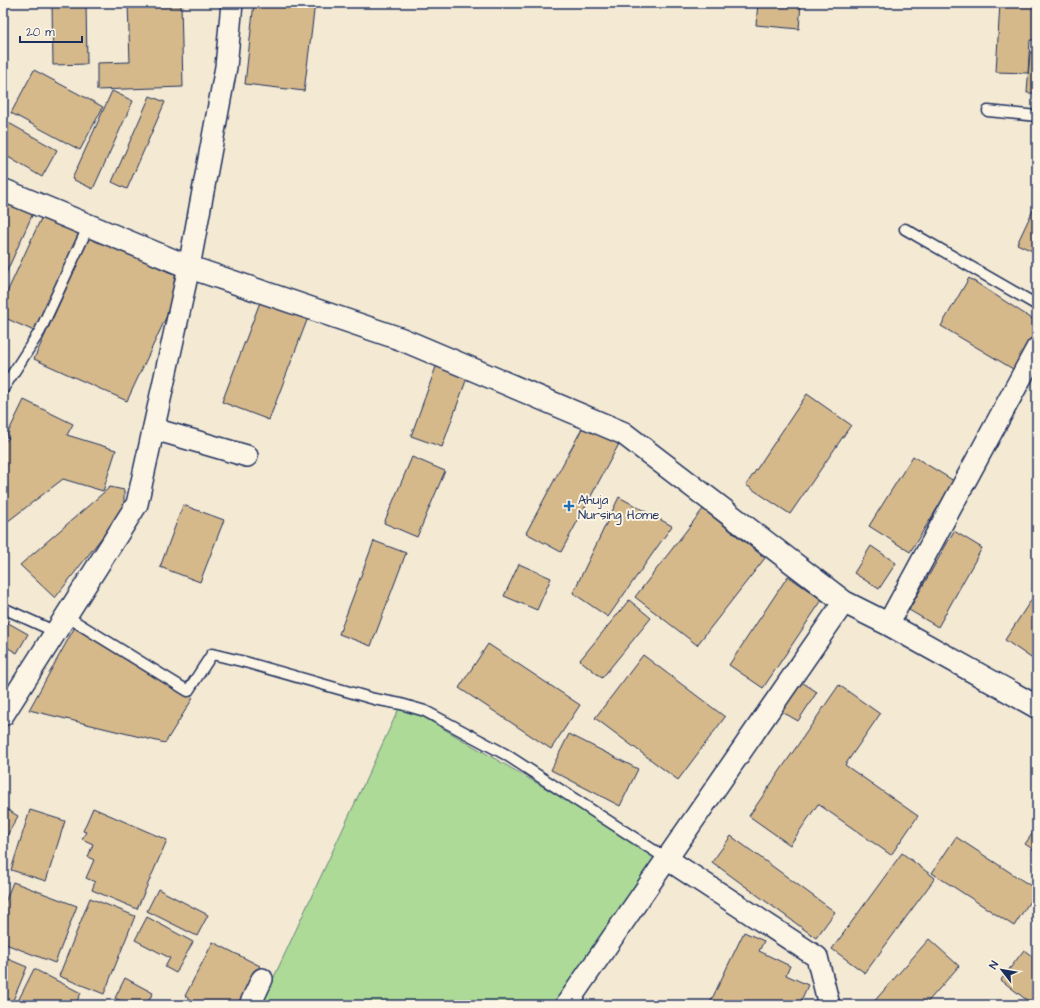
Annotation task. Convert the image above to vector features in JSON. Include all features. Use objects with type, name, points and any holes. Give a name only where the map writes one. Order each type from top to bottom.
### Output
[{"type":"street","points":[[3,715],[138,504],[189,267],[226,67],[232,3]]},
{"type":"street","points":[[3,190],[189,267],[402,339],[623,433],[844,602],[888,624],[1037,707]]},
{"type":"street","points":[[888,624],[1037,348]]},
{"type":"street","points":[[154,429],[247,456]]},
{"type":"street","points":[[566,1005],[844,602]]},
{"type":"street","points":[[667,858],[817,957],[829,1005]]},
{"type":"street","points":[[250,1005],[262,979]]},
{"type":"lane","points":[[988,111],[1037,116]]},
{"type":"lane","points":[[3,389],[40,332],[89,225]]},
{"type":"lane","points":[[905,229],[1037,305]]},
{"type":"lane","points":[[3,608],[61,624],[188,691],[212,654],[374,699],[401,704],[425,711],[505,754],[667,858]]},
{"type":"green space","points":[[401,704],[667,859],[559,1005],[261,1005]]},
{"type":"building","points":[[52,3],[86,3],[87,64],[53,65]]},
{"type":"building","points":[[128,3],[181,3],[183,87],[97,90],[97,63],[130,62]]},
{"type":"building","points":[[254,3],[315,3],[304,91],[245,84]]},
{"type":"building","points":[[758,3],[801,3],[799,29],[756,25]]},
{"type":"building","points":[[1000,3],[1033,3],[1033,9],[1037,9],[1037,40],[1030,40],[1028,73],[996,72]]},
{"type":"building","points":[[1030,52],[1037,52],[1037,93],[1027,93]]},
{"type":"building","points":[[34,70],[103,107],[80,150],[11,113]]},
{"type":"building","points":[[112,91],[133,101],[93,189],[72,179]]},
{"type":"building","points":[[150,96],[165,102],[127,189],[112,182]]},
{"type":"building","points":[[7,122],[57,150],[42,177],[3,154],[3,128]]},
{"type":"building","points":[[3,198],[34,211],[3,280]]},
{"type":"building","points":[[1033,210],[1037,212],[1037,253],[1017,244]]},
{"type":"building","points":[[44,212],[81,230],[34,331],[3,317],[3,301]]},
{"type":"building","points":[[90,236],[184,279],[127,401],[34,359]]},
{"type":"building","points":[[969,278],[1037,322],[1037,337],[1018,372],[941,326]]},
{"type":"building","points":[[262,297],[309,315],[269,420],[222,402]]},
{"type":"building","points":[[437,364],[468,375],[442,447],[411,436]]},
{"type":"building","points":[[807,394],[851,425],[790,514],[746,485]]},
{"type":"building","points":[[24,400],[73,424],[67,435],[116,450],[103,491],[63,479],[3,525],[3,443],[9,438],[6,437]]},
{"type":"building","points":[[585,423],[620,442],[561,552],[526,533]]},
{"type":"building","points":[[913,456],[954,481],[910,552],[869,526]]},
{"type":"building","points":[[412,457],[445,471],[417,537],[384,523]]},
{"type":"building","points":[[110,487],[124,490],[124,509],[55,598],[20,565]]},
{"type":"building","points":[[619,497],[672,526],[608,617],[573,593]]},
{"type":"building","points":[[183,505],[224,520],[200,582],[160,567]]},
{"type":"building","points":[[703,509],[765,558],[697,645],[635,597]]},
{"type":"building","points":[[954,531],[982,548],[938,627],[909,610]]},
{"type":"building","points":[[374,541],[406,553],[371,646],[339,634]]},
{"type":"building","points":[[871,546],[896,563],[879,589],[854,573]]},
{"type":"building","points":[[519,564],[551,578],[537,610],[504,596]]},
{"type":"building","points":[[788,576],[822,600],[763,688],[729,665]]},
{"type":"building","points":[[1037,591],[1037,662],[1005,640]]},
{"type":"building","points":[[629,600],[651,618],[602,678],[580,660]]},
{"type":"building","points":[[3,620],[28,634],[17,653],[3,645]]},
{"type":"building","points":[[76,625],[193,698],[165,743],[29,710]]},
{"type":"building","points":[[488,644],[580,705],[551,749],[459,688]]},
{"type":"building","points":[[643,655],[725,717],[678,780],[595,718]]},
{"type":"building","points":[[800,681],[817,692],[798,721],[781,711]]},
{"type":"building","points":[[839,685],[880,714],[845,765],[918,816],[891,855],[818,804],[790,845],[749,816]]},
{"type":"building","points":[[569,734],[638,769],[620,806],[551,770]]},
{"type":"building","points":[[3,807],[18,816],[3,843]]},
{"type":"building","points":[[93,808],[167,840],[137,909],[92,890],[95,882],[86,878],[94,860],[88,857],[93,844],[82,839],[86,832],[83,831]]},
{"type":"building","points":[[30,810],[65,821],[46,881],[11,870]]},
{"type":"building","points":[[1037,827],[1037,852],[1025,844]]},
{"type":"building","points":[[731,836],[835,912],[816,938],[712,862]]},
{"type":"building","points":[[956,837],[1037,890],[1014,926],[932,873]]},
{"type":"building","points":[[902,853],[935,878],[865,973],[832,949]]},
{"type":"building","points":[[13,882],[77,906],[55,963],[3,943],[3,907]]},
{"type":"building","points":[[158,889],[208,915],[197,936],[147,911]]},
{"type":"building","points":[[90,898],[135,916],[104,994],[59,976]]},
{"type":"building","points":[[147,917],[193,942],[176,973],[165,967],[170,958],[135,940]]},
{"type":"building","points":[[744,932],[764,941],[759,951],[790,966],[786,975],[808,985],[799,1005],[709,1005]]},
{"type":"building","points":[[929,939],[959,966],[925,1005],[871,1005]]},
{"type":"building","points":[[213,942],[260,966],[240,1005],[202,1005],[185,996]]},
{"type":"building","points":[[1024,950],[1037,960],[1037,1005],[1033,1005],[1001,980]]},
{"type":"building","points":[[3,957],[27,967],[11,1005],[3,1005]]},
{"type":"building","points":[[34,969],[81,993],[75,1005],[16,1005]]},
{"type":"building","points":[[125,978],[153,993],[146,1005],[129,1005],[115,998]]},
{"type":"place","name":"Ahuja Nursing Home","points":[[569,506]]}]
